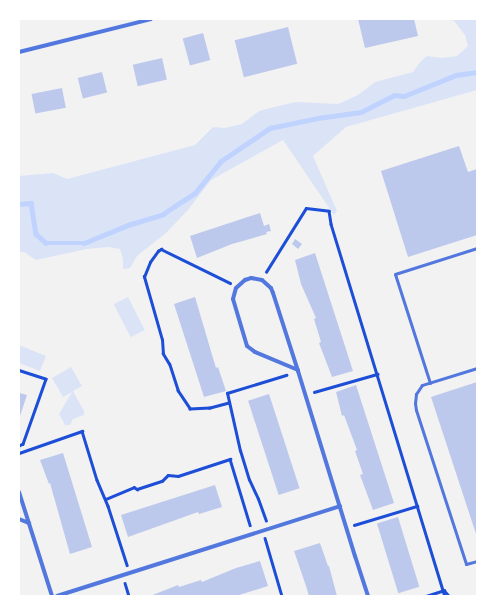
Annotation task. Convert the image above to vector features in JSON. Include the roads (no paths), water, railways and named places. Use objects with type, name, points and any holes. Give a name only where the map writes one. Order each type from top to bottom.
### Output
[{"type":"street","points":[[19,52],[150,19]]},
{"type":"street","points":[[298,371],[255,352],[248,346],[233,299],[237,287],[245,280],[251,278],[261,280],[267,283],[273,293],[298,371],[368,596]]},
{"type":"street","points":[[19,492],[52,596]]},
{"type":"street","points":[[57,596],[340,506]]},
{"type":"street","points":[[19,519],[29,523]]},
{"type":"lane","points":[[430,383],[395,274],[477,248]]},
{"type":"lane","points":[[477,368],[430,383],[419,388],[416,394],[416,410],[466,564],[477,561]]},
{"type":"waterway","points":[[19,204],[31,203],[36,234],[46,243],[84,243],[128,225],[163,214],[195,193],[221,161],[270,128],[318,118],[361,112],[394,95],[404,96],[456,75],[477,72]]}]
